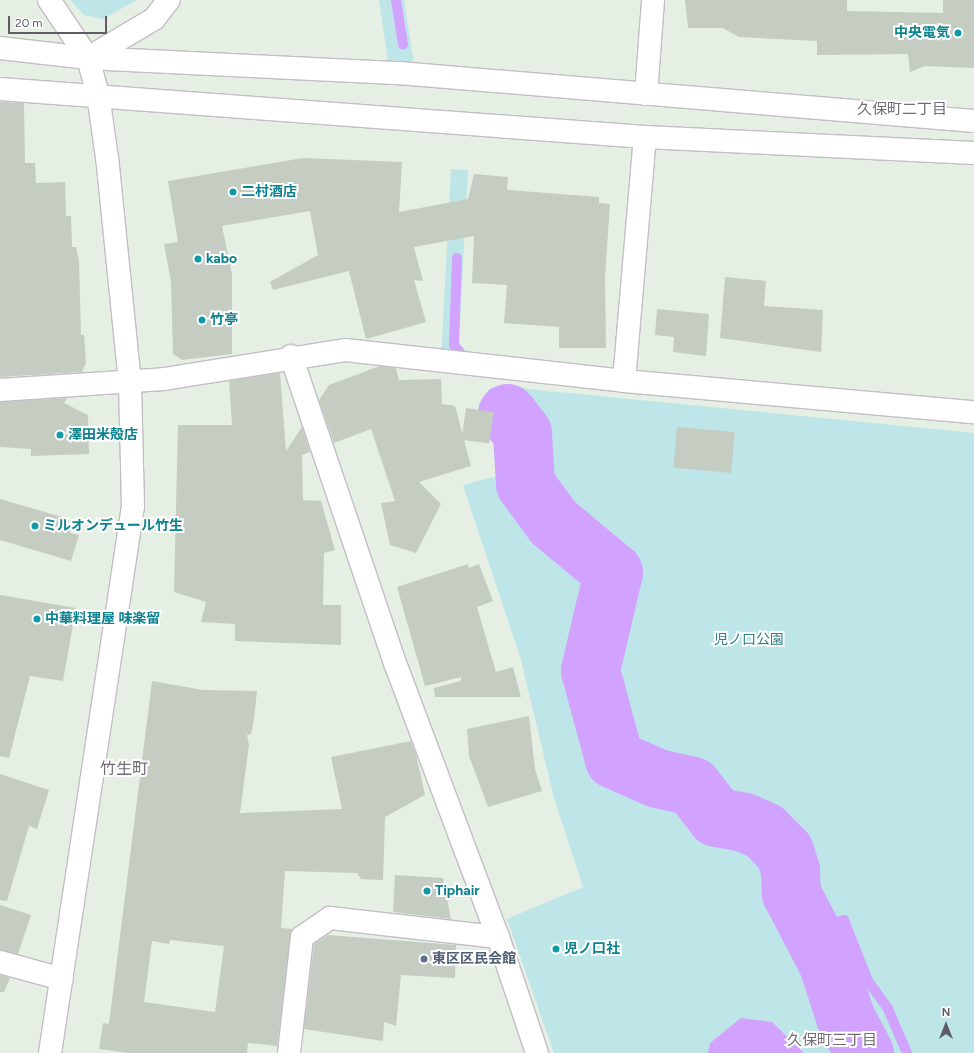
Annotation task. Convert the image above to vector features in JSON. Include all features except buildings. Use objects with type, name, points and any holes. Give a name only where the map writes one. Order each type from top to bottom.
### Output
[{"type":"street","points":[[49,0],[88,58],[98,95],[130,383],[133,506],[50,1053]]},
{"type":"street","points":[[88,58],[154,19],[169,0]]},
{"type":"street","points":[[646,94],[653,0]]},
{"type":"street","points":[[0,48],[88,58],[399,74],[974,121]]},
{"type":"street","points":[[0,89],[98,95],[645,137],[974,153]]},
{"type":"street","points":[[624,381],[645,137]]},
{"type":"street","points":[[0,390],[130,383],[291,356],[345,350],[624,381],[974,412]]},
{"type":"street","points":[[291,356],[396,663],[498,937],[537,1053]]},
{"type":"street","points":[[289,1053],[302,937],[330,918],[498,937]]},
{"type":"street","points":[[0,962],[62,979]]},
{"type":"green space","points":[[70,0],[137,0],[103,19],[84,15]]},
{"type":"green space","points":[[379,0],[404,0],[415,70],[389,68]]},
{"type":"green space","points":[[451,169],[468,170],[458,355],[441,354]]},
{"type":"green space","name":"児ノ口公園","points":[[507,387],[974,433],[974,1053],[554,1053],[507,919],[583,887],[554,798],[521,660],[463,485],[497,476]]},
{"type":"shaded area","points":[[741,791],[771,805],[799,825],[814,852],[815,871],[809,879],[798,879],[790,870],[784,851],[764,831],[738,820]]},
{"type":"shaded area","points":[[741,1018],[772,1022],[804,1053],[708,1053],[710,1043]]},
{"type":"waterway","points":[[396,0],[403,44]]},
{"type":"waterway","points":[[457,258],[454,345],[462,355]]},
{"type":"waterway","points":[[493,393],[507,413]]},
{"type":"waterway","points":[[507,413],[522,433],[525,484],[553,522],[613,572],[590,670],[614,759],[657,778],[692,786],[716,817],[744,822],[764,831],[784,851],[790,870],[791,893],[828,964],[845,1017],[864,1053]]},
{"type":"waterway","points":[[810,928],[844,920],[868,981],[888,1009],[907,1053]]},
{"type":"place","name":"中央電気","points":[[958,33]]},
{"type":"place","name":"二村酒店","points":[[233,192]]},
{"type":"place","name":"kabo","points":[[198,259]]},
{"type":"place","name":"竹亭","points":[[202,320]]},
{"type":"place","name":"澤田米殻店","points":[[60,435]]},
{"type":"place","name":"ミルオンデュール竹生","points":[[35,526]]},
{"type":"place","name":"中華料理屋 味楽留","points":[[37,619]]},
{"type":"place","name":"Tiphair","points":[[427,891]]},
{"type":"place","name":"児ノ口社","points":[[556,949]]},
{"type":"place","name":"東区区民会館","points":[[424,959]]},
{"type":"district","name":"久保町二丁目","points":[[902,110]]},
{"type":"district","name":"竹生町","points":[[124,769]]},
{"type":"district","name":"久保町三丁目","points":[[832,1041]]}]
